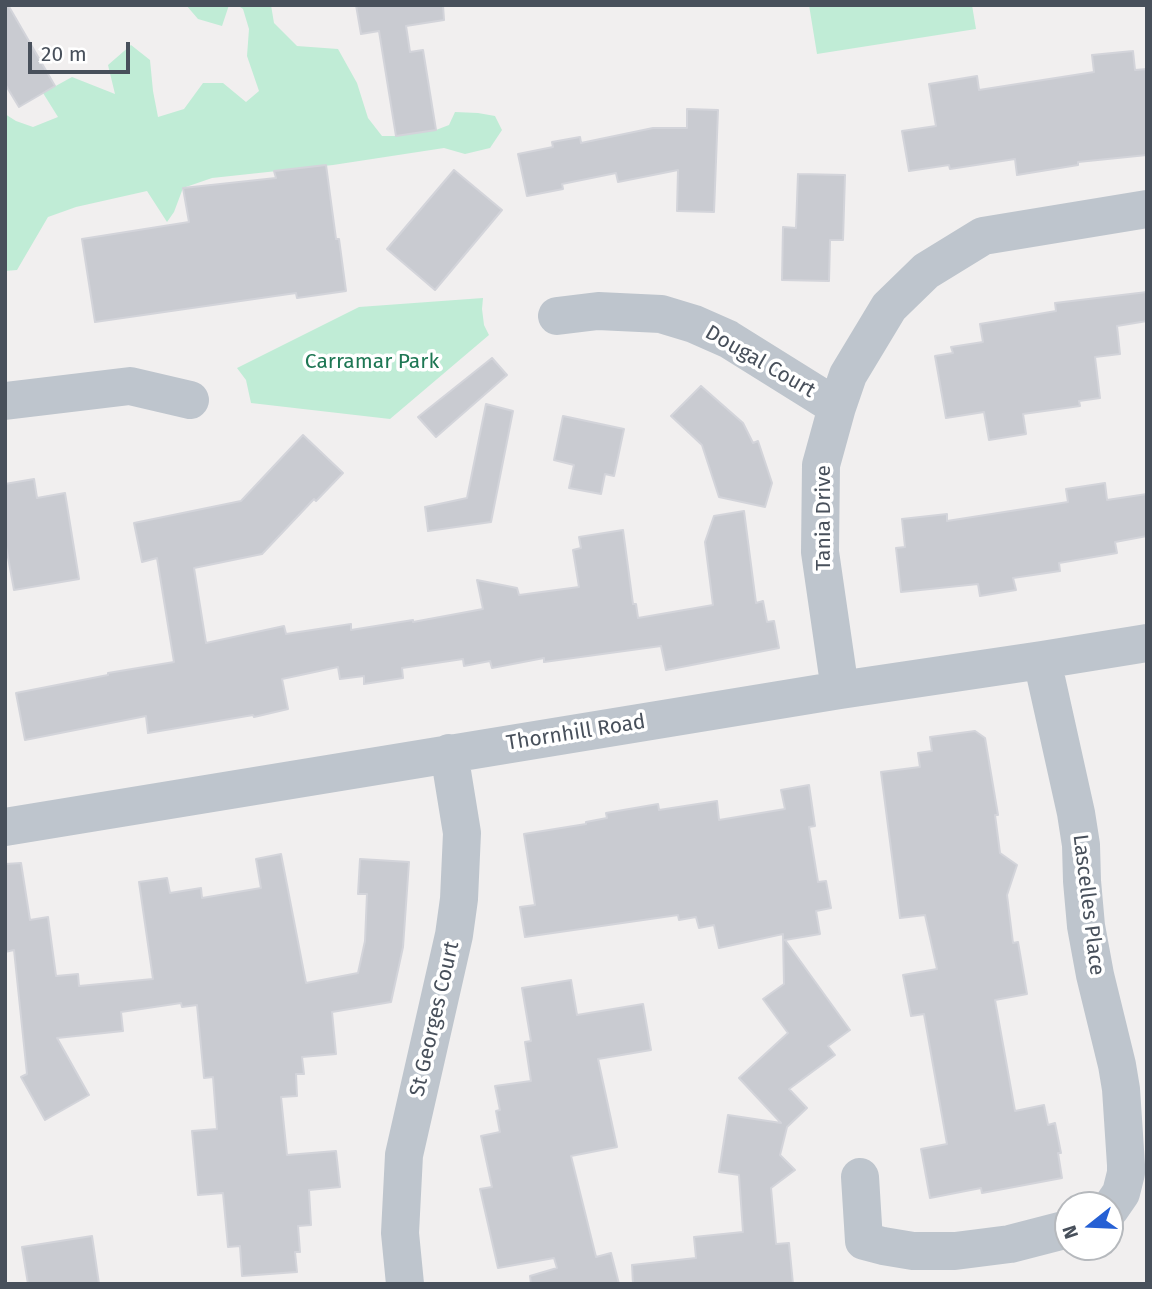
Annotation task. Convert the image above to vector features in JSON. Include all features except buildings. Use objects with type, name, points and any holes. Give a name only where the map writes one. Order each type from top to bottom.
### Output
[{"type":"street","name":"Tania Drive","points":[[840,690],[820,552],[821,465],[848,376],[890,307],[926,271],[983,236],[1147,209]]},
{"type":"street","name":"Dougal Court","points":[[557,316],[598,311],[661,314],[694,324],[729,339],[837,407]]},
{"type":"street","points":[[5,401],[130,386],[190,400]]},
{"type":"street","name":"Thornhill Road","points":[[5,827],[840,690],[1147,643]]},
{"type":"street","name":"Lascelles Place","points":[[1042,660],[1076,813],[1081,845],[1086,926],[1121,1089],[1126,1202]]},
{"type":"street","name":"St Georges Court","points":[[405,1284],[400,1233],[404,1155],[454,935],[459,900],[462,832],[449,754]]},
{"type":"street","points":[[860,1177],[865,1255],[883,1246],[913,1251],[955,1251],[1010,1244],[1054,1233]]},
{"type":"green space","points":[[186,5],[229,5],[222,26],[198,19]]},
{"type":"green space","points":[[237,5],[271,5],[274,23],[297,46],[338,49],[357,83],[368,118],[382,136],[436,130],[449,125],[455,112],[495,116],[502,130],[490,148],[465,154],[444,148],[333,165],[212,178],[183,188],[167,222],[147,191],[76,207],[48,217],[17,270],[5,271],[5,114],[33,127],[58,117],[43,93],[72,77],[115,94],[108,65],[131,45],[150,60],[158,117],[184,109],[203,83],[223,83],[246,102],[259,91],[247,56],[249,29],[243,9]]},
{"type":"green space","points":[[809,5],[972,5],[976,29],[817,54]]},
{"type":"green space","name":"Carramar Park","points":[[483,298],[484,325],[489,335],[390,419],[251,403],[246,380],[237,368],[359,307]]}]
